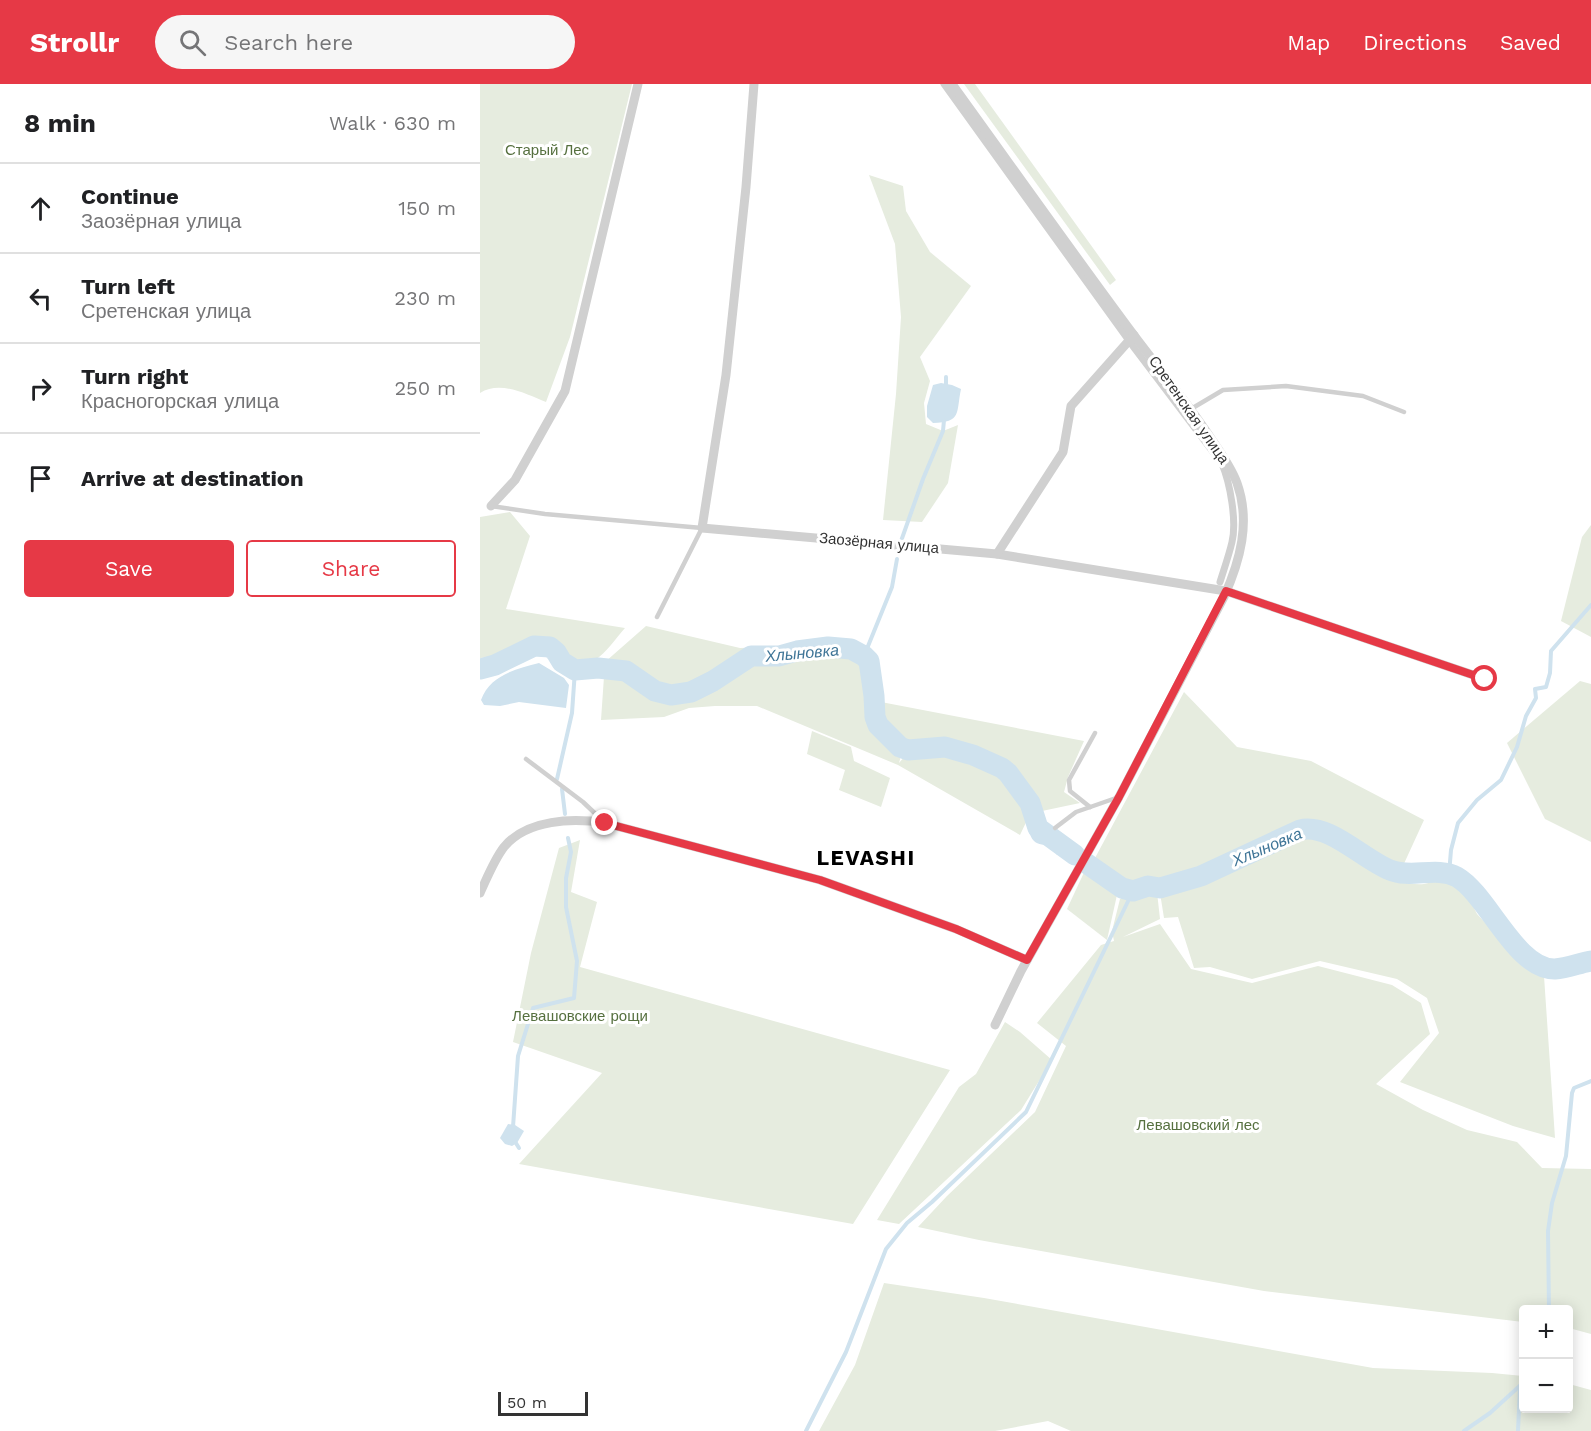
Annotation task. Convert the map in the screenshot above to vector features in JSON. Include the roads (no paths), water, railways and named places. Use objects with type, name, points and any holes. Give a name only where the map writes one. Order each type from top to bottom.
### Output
[{"type":"street","points":[[491,506],[515,480],[565,391],[638,84]]},
{"type":"street","points":[[702,528],[726,375],[746,187],[754,84]]},
{"type":"street","points":[[944,84],[1222,464],[1228,478],[1232,498],[1233,539],[1220,582]]},
{"type":"street","name":"Сретенская улица","points":[[952,84],[1131,337],[1191,409],[1226,460],[1237,484],[1243,514],[1242,543],[1236,571],[1119,797],[1027,960],[995,1025]]},
{"type":"street","points":[[997,554],[1063,452],[1071,406],[1131,337]]},
{"type":"street","name":"Заозёрная улица","points":[[702,528],[997,554],[1226,591],[1485,679]]},
{"type":"street","points":[[480,893],[505,847],[531,828],[573,820],[605,823],[820,880],[956,929],[1027,960]]},
{"type":"lane","points":[[1191,409],[1223,390],[1286,386],[1363,396],[1404,412]]},
{"type":"lane","points":[[491,506],[545,514],[702,528],[657,617]]},
{"type":"lane","points":[[1090,807],[1070,791],[1069,780],[1095,733]]},
{"type":"lane","points":[[526,759],[583,802],[605,823]]},
{"type":"lane","points":[[1055,828],[1076,812],[1119,797]]},
{"type":"water","points":[[941,383],[961,389],[958,410],[949,421],[933,423],[927,417],[927,406],[933,385]]},
{"type":"water","points":[[539,663],[564,678],[569,685],[566,708],[519,702],[500,706],[484,705],[481,700],[485,691],[497,679],[505,674]]},
{"type":"water","points":[[1036,820],[1060,845],[1057,855],[1050,844],[1038,844],[1031,837],[1030,834],[1034,827],[1031,823]]},
{"type":"water","points":[[508,1124],[515,1125],[524,1131],[517,1143],[512,1146],[505,1144],[500,1138]]},
{"type":"waterway","points":[[946,377],[946,388]]},
{"type":"waterway","points":[[900,544],[943,431],[944,420]]},
{"type":"waterway","points":[[864,656],[892,587],[897,559]]},
{"type":"waterway","points":[[1449,874],[1451,850],[1458,823],[1477,800],[1501,780],[1517,747],[1526,716],[1536,698],[1535,689],[1546,687],[1550,673],[1551,651],[1591,605]]},
{"type":"waterway","name":"Хлыновка","points":[[480,669],[495,665],[534,646],[550,647],[562,662],[575,670],[598,668],[626,671],[655,691],[671,695],[691,692],[713,681],[751,656],[779,656],[828,647],[851,649],[869,661],[875,717],[878,725],[900,747],[908,750],[945,747],[973,755],[1002,768],[1030,803],[1038,828],[1075,855]]},
{"type":"waterway","points":[[557,779],[572,713],[575,670]]},
{"type":"waterway","points":[[562,789],[565,814]]},
{"type":"waterway","name":"Хлыновка","points":[[1086,863],[1122,888],[1133,891],[1148,886],[1160,888],[1201,876],[1300,830],[1322,831],[1390,870],[1406,873],[1441,873],[1457,877],[1469,886],[1515,945],[1528,958],[1541,966],[1555,969],[1591,961]]},
{"type":"waterway","points":[[513,1127],[518,1056],[533,1008],[574,998],[577,961],[566,907],[566,878],[571,852],[568,838]]},
{"type":"waterway","points":[[806,1431],[846,1352],[886,1249],[907,1223],[1026,1112],[1133,891]]},
{"type":"waterway","points":[[1549,1305],[1548,1231],[1552,1203],[1566,1156],[1572,1093],[1574,1088],[1591,1081]]},
{"type":"waterway","points":[[514,1140],[519,1148]]},
{"type":"waterway","points":[[1464,1431],[1490,1413],[1519,1387]]},
{"type":"waterway","points":[[1518,1431],[1519,1409]]},
{"type":"district","name":"LEVASHI","points":[[866,857]]},
{"type":"park label","name":"Старый Лес","points":[[547,150]]},
{"type":"park label","name":"Левашовские рощи","points":[[580,1016]]},
{"type":"park label","name":"Левашовский лес","points":[[1198,1125]]}]
